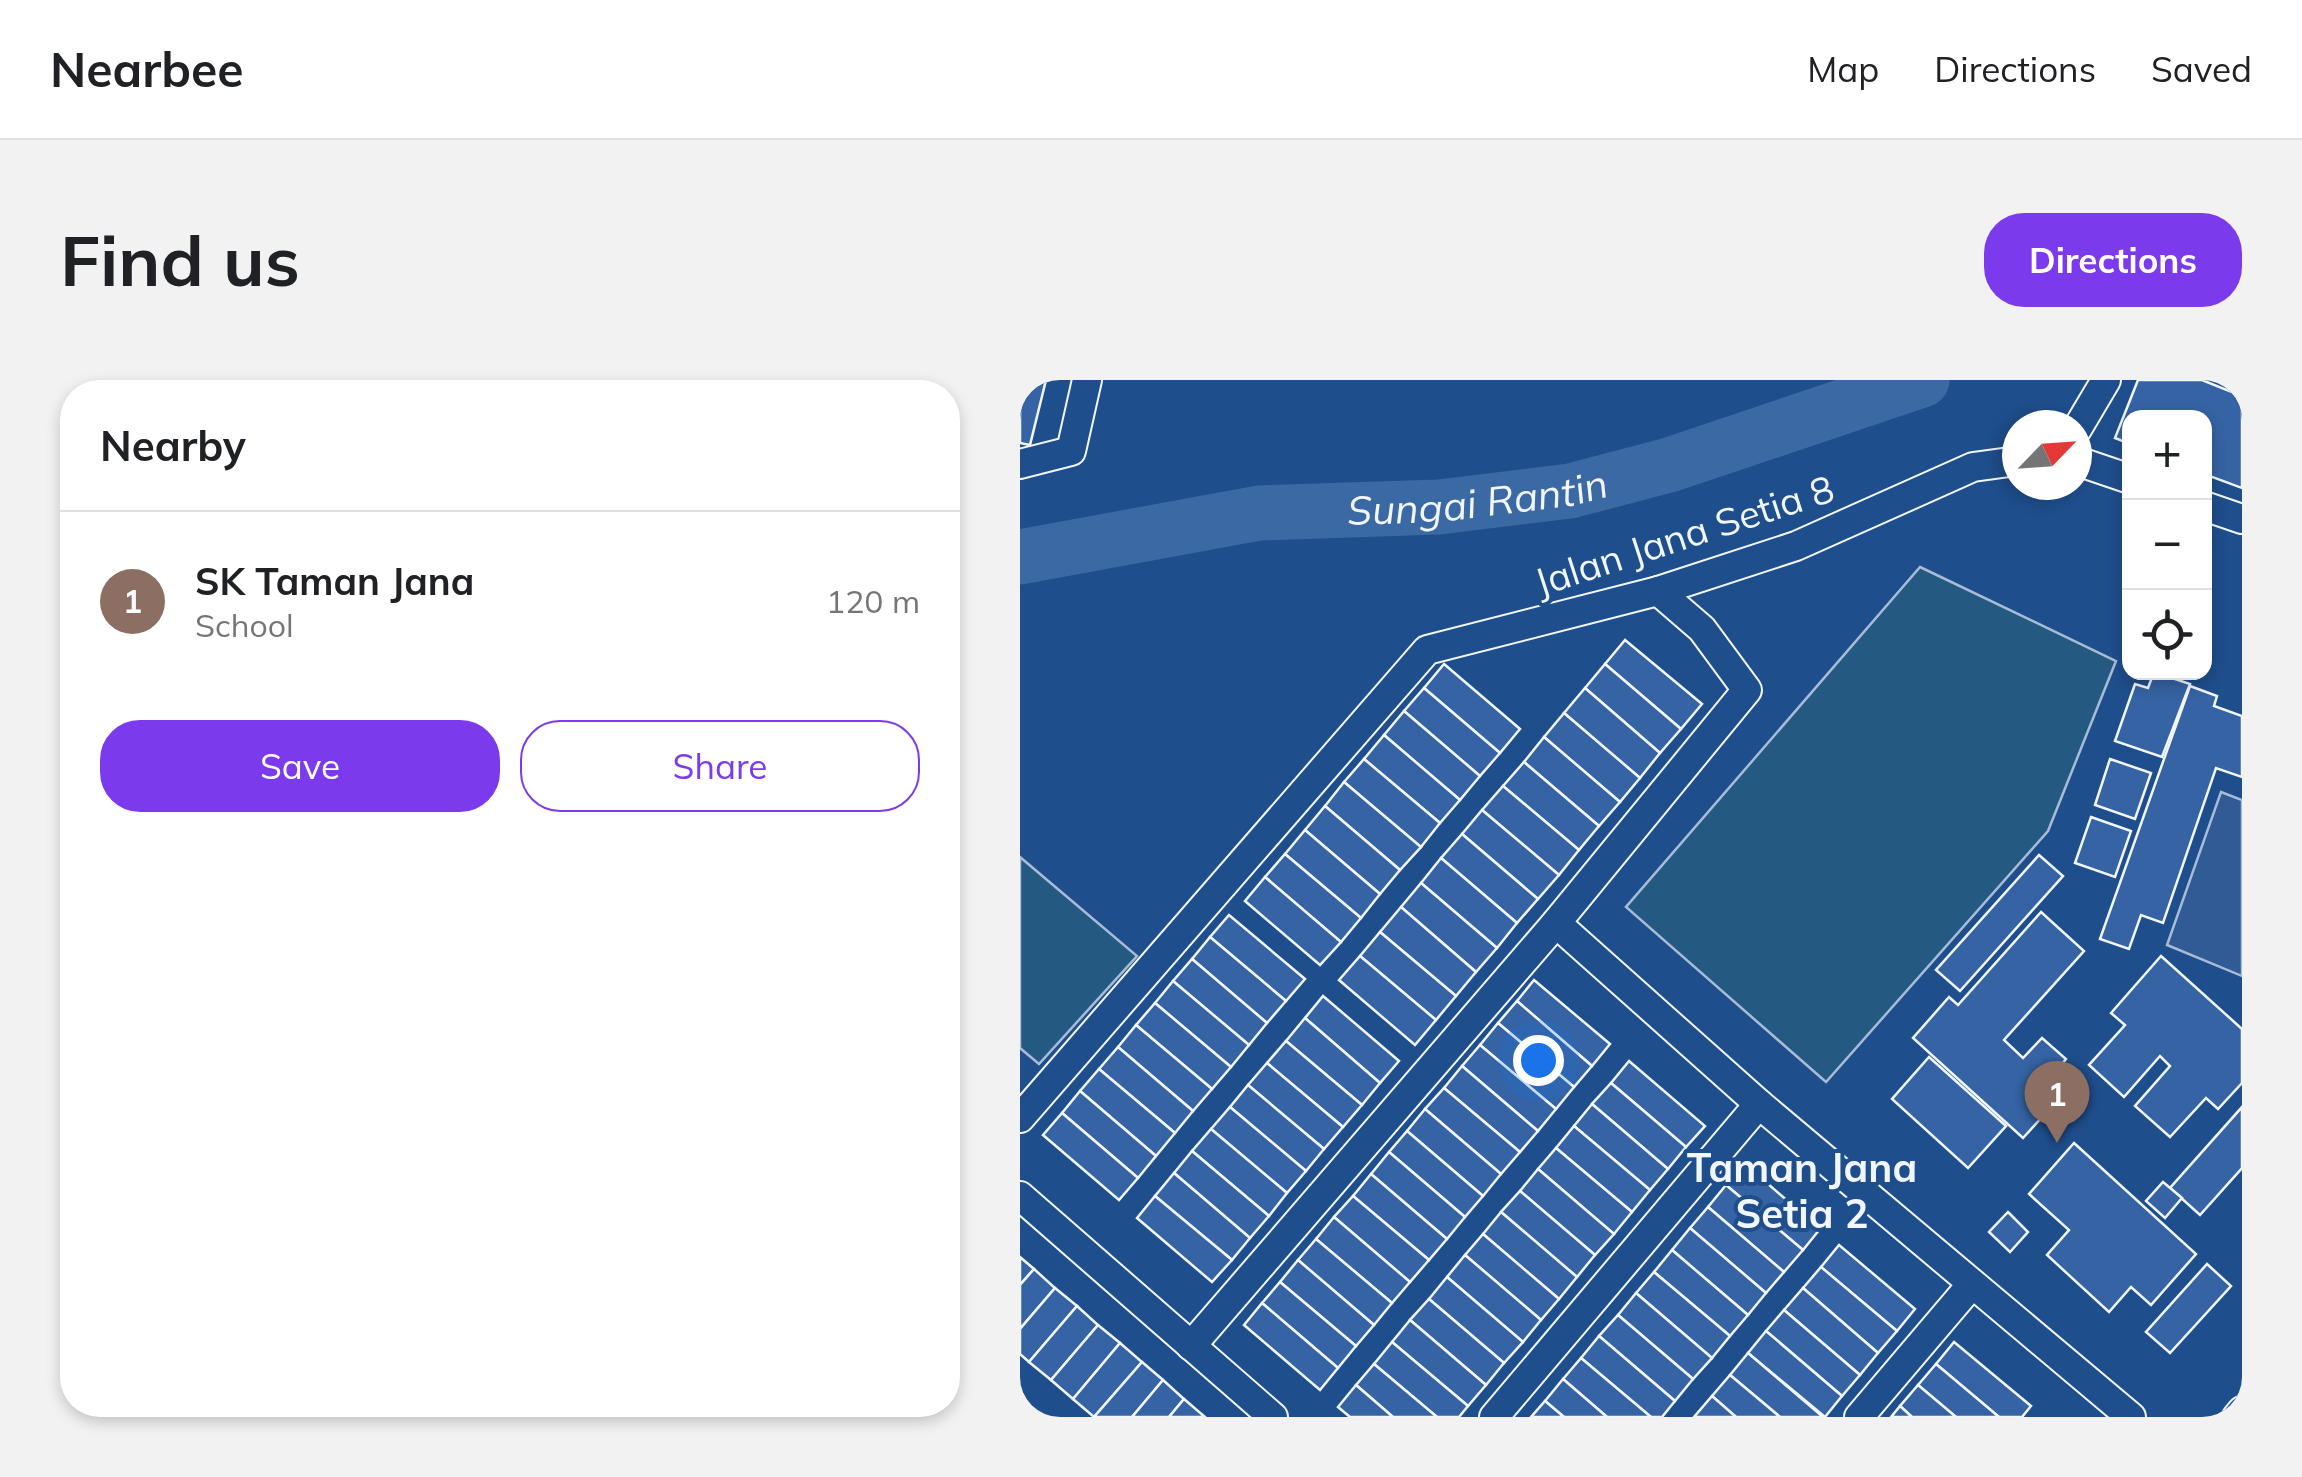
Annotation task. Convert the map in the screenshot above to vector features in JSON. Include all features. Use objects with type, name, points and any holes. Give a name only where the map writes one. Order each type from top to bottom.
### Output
[{"type":"street","points":[[1020,464],[1071,451],[1087,380]]},
{"type":"street","points":[[2088,410],[2106,380]]},
{"type":"street","name":"Jalan Jana Setia 8","points":[[1020,1118],[1427,650],[1658,591],[1796,546],[1973,467],[2002,463]]},
{"type":"street","points":[[2092,466],[2122,477]]},
{"type":"street","points":[[2212,509],[2242,520]]},
{"type":"street","points":[[1191,1346],[1556,923],[1748,690],[1702,630],[1658,591]]},
{"type":"street","points":[[1556,923],[1760,1104],[2131,1417]]},
{"type":"street","points":[[1494,1417],[1760,1104]]},
{"type":"street","points":[[1020,1196],[1273,1417]]},
{"type":"street","points":[[1859,1417],[1972,1284]]},
{"type":"street","points":[[2236,1417],[2242,1411]]},
{"type":"shaded area","points":[[1920,567],[2116,661],[2048,831],[1826,1082],[1626,907]]},
{"type":"shaded area","points":[[2221,792],[2242,800],[2242,976],[2167,945]]},
{"type":"shaded area","points":[[1020,857],[1137,956],[1039,1064],[1020,1048]]},
{"type":"building","points":[[1020,380],[1046,380],[1030,445],[1020,443]]},
{"type":"building","points":[[2138,380],[2202,380],[2242,396],[2242,488],[2212,477],[2212,410],[2126,410]]},
{"type":"building","points":[[2122,420],[2122,441],[2115,438]]},
{"type":"building","points":[[1625,640],[1702,704],[1681,729],[1605,664]]},
{"type":"building","points":[[1444,664],[1520,729],[1500,753],[1424,688]]},
{"type":"building","points":[[1605,664],[1681,729],[1660,753],[1585,688]]},
{"type":"building","points":[[2151,680],[2190,684],[2162,757],[2115,741],[2135,684],[2148,688]]},
{"type":"building","points":[[2190,686],[2217,696],[2214,706],[2242,716],[2242,777],[2216,768],[2163,923],[2141,915],[2129,949],[2100,939]]},
{"type":"building","points":[[1424,688],[1500,753],[1480,776],[1404,711]]},
{"type":"building","points":[[1585,688],[1660,753],[1640,778],[1564,713]]},
{"type":"building","points":[[1404,711],[1480,776],[1460,800],[1384,735]]},
{"type":"building","points":[[1564,713],[1640,778],[1620,802],[1544,737]]},
{"type":"building","points":[[1384,735],[1460,800],[1440,823],[1364,759]]},
{"type":"building","points":[[1544,737],[1620,802],[1599,826],[1524,762]]},
{"type":"building","points":[[1364,759],[1440,823],[1421,847],[1344,782]]},
{"type":"building","points":[[2110,759],[2151,773],[2135,819],[2095,805]]},
{"type":"building","points":[[1524,762],[1599,826],[1579,850],[1503,786]]},
{"type":"building","points":[[1344,782],[1421,847],[1400,870],[1325,806]]},
{"type":"building","points":[[1503,786],[1579,850],[1559,875],[1482,810]]},
{"type":"building","points":[[1325,806],[1400,870],[1380,894],[1305,830]]},
{"type":"building","points":[[1482,810],[1559,875],[1538,899],[1462,834]]},
{"type":"building","points":[[2091,817],[2131,831],[2115,877],[2075,863]]},
{"type":"building","points":[[1305,830],[1380,894],[1361,918],[1285,854]]},
{"type":"building","points":[[1462,834],[1538,899],[1517,923],[1441,858]]},
{"type":"building","points":[[1285,854],[1361,918],[1341,942],[1265,877]]},
{"type":"building","points":[[2039,855],[2063,876],[1960,991],[1936,970]]},
{"type":"building","points":[[1441,858],[1517,923],[1497,948],[1421,883]]},
{"type":"building","points":[[1265,877],[1341,942],[1320,965],[1245,901]]},
{"type":"building","points":[[1421,883],[1497,948],[1476,972],[1401,907]]},
{"type":"building","points":[[1401,907],[1476,972],[1456,996],[1380,932]]},
{"type":"building","points":[[2041,912],[2084,951],[2004,1040],[2023,1058],[2042,1038],[2066,1059],[2047,1081],[2062,1095],[2023,1138],[1913,1038],[1949,997],[1958,1005]]},
{"type":"building","points":[[1229,915],[1305,979],[1286,1001],[1210,937]]},
{"type":"building","points":[[1380,932],[1456,996],[1436,1020],[1360,956]]},
{"type":"building","points":[[1210,937],[1286,1001],[1267,1023],[1192,959]]},
{"type":"building","points":[[1360,956],[1436,1020],[1415,1045],[1339,980]]},
{"type":"building","points":[[2161,956],[2242,1029],[2242,1083],[2218,1109],[2206,1098],[2170,1137],[2135,1106],[2170,1066],[2160,1056],[2124,1097],[2089,1065],[2125,1025],[2111,1013]]},
{"type":"building","points":[[1192,959],[1267,1023],[1249,1045],[1173,981]]},
{"type":"building","points":[[1534,980],[1610,1044],[1592,1066],[1517,1001]]},
{"type":"building","points":[[1173,981],[1249,1045],[1231,1067],[1155,1003]]},
{"type":"building","points":[[1323,996],[1399,1061],[1380,1083],[1305,1018]]},
{"type":"building","points":[[1517,1001],[1592,1066],[1574,1087],[1498,1023]]},
{"type":"building","points":[[1155,1003],[1231,1067],[1212,1089],[1136,1025]]},
{"type":"building","points":[[1305,1018],[1380,1083],[1362,1105],[1286,1041]]},
{"type":"building","points":[[1498,1023],[1574,1087],[1556,1109],[1480,1045]]},
{"type":"building","points":[[1136,1025],[1212,1089],[1193,1111],[1118,1047]]},
{"type":"building","points":[[1286,1041],[1362,1105],[1343,1127],[1267,1063]]},
{"type":"building","points":[[1480,1045],[1556,1109],[1538,1131],[1462,1066]]},
{"type":"building","points":[[1118,1047],[1193,1111],[1175,1133],[1099,1069]]},
{"type":"building","points":[[1929,1057],[2006,1126],[1968,1168],[1892,1099]]},
{"type":"building","points":[[1629,1061],[1705,1126],[1686,1147],[1611,1083]]},
{"type":"building","points":[[1267,1063],[1343,1127],[1324,1149],[1248,1085]]},
{"type":"building","points":[[1462,1066],[1538,1131],[1520,1152],[1444,1088]]},
{"type":"building","points":[[1099,1069],[1175,1133],[1156,1156],[1080,1091]]},
{"type":"building","points":[[1611,1083],[1686,1147],[1668,1169],[1592,1104]]},
{"type":"building","points":[[1248,1085],[1324,1149],[1306,1171],[1230,1107]]},
{"type":"building","points":[[1444,1088],[1520,1152],[1501,1174],[1425,1109]]},
{"type":"building","points":[[1080,1091],[1156,1156],[1138,1178],[1062,1113]]},
{"type":"building","points":[[1592,1104],[1668,1169],[1650,1190],[1574,1126]]},
{"type":"building","points":[[1230,1107],[1306,1171],[1287,1193],[1211,1129]]},
{"type":"building","points":[[2242,1107],[2242,1168],[2200,1215],[2170,1188]]},
{"type":"building","points":[[1425,1109],[1501,1174],[1483,1196],[1407,1131]]},
{"type":"building","points":[[1062,1113],[1138,1178],[1119,1200],[1043,1135]]},
{"type":"building","points":[[1574,1126],[1650,1190],[1632,1212],[1556,1148]]},
{"type":"building","points":[[1211,1129],[1287,1193],[1269,1216],[1192,1151]]},
{"type":"building","points":[[1407,1131],[1483,1196],[1465,1217],[1389,1152]]},
{"type":"building","points":[[2074,1143],[2196,1254],[2151,1305],[2131,1287],[2109,1312],[2047,1255],[2069,1230],[2029,1194]]},
{"type":"building","points":[[1556,1148],[1632,1212],[1614,1234],[1538,1169]]},
{"type":"building","points":[[1192,1151],[1269,1216],[1250,1238],[1174,1173]]},
{"type":"building","points":[[1389,1152],[1465,1217],[1447,1239],[1371,1174]]},
{"type":"building","points":[[1745,1164],[1820,1229],[1803,1250],[1726,1185]]},
{"type":"building","points":[[1538,1169],[1614,1234],[1595,1255],[1520,1191]]},
{"type":"building","points":[[1174,1173],[1250,1238],[1232,1260],[1155,1196]]},
{"type":"building","points":[[1371,1174],[1447,1239],[1429,1260],[1353,1196]]},
{"type":"building","points":[[2163,1182],[2182,1198],[2165,1218],[2146,1201]]},
{"type":"building","points":[[1726,1185],[1803,1250],[1784,1272],[1708,1207]]},
{"type":"building","points":[[1520,1191],[1595,1255],[1577,1277],[1501,1212]]},
{"type":"building","points":[[1155,1196],[1232,1260],[1212,1282],[1137,1218]]},
{"type":"building","points":[[1353,1196],[1429,1260],[1410,1282],[1334,1217]]},
{"type":"building","points":[[1708,1207],[1784,1272],[1766,1293],[1690,1228]]},
{"type":"building","points":[[1501,1212],[1577,1277],[1559,1299],[1483,1234]]},
{"type":"building","points":[[2008,1212],[2028,1232],[2010,1252],[1989,1232]]},
{"type":"building","points":[[1334,1217],[1410,1282],[1392,1303],[1316,1239]]},
{"type":"building","points":[[1690,1228],[1766,1293],[1748,1315],[1672,1250]]},
{"type":"building","points":[[1483,1234],[1559,1299],[1541,1320],[1465,1255]]},
{"type":"building","points":[[1316,1239],[1392,1303],[1374,1325],[1298,1260]]},
{"type":"building","points":[[1839,1245],[1915,1309],[1897,1331],[1821,1267]]},
{"type":"building","points":[[1672,1250],[1748,1315],[1730,1336],[1654,1272]]},
{"type":"building","points":[[1465,1255],[1541,1320],[1523,1342],[1447,1277]]},
{"type":"building","points":[[1020,1257],[1034,1269],[1020,1285]]},
{"type":"building","points":[[1298,1260],[1374,1325],[1356,1346],[1280,1282]]},
{"type":"building","points":[[2207,1264],[2231,1286],[2170,1353],[2146,1332]]},
{"type":"building","points":[[1821,1267],[1897,1331],[1878,1353],[1803,1288]]},
{"type":"building","points":[[1034,1269],[1055,1288],[1020,1329],[1020,1285]]},
{"type":"building","points":[[1654,1272],[1730,1336],[1712,1358],[1636,1293]]},
{"type":"building","points":[[1447,1277],[1523,1342],[1504,1363],[1429,1299]]},
{"type":"building","points":[[1280,1282],[1356,1346],[1338,1368],[1262,1303]]},
{"type":"building","points":[[1055,1288],[1077,1306],[1029,1362],[1020,1354],[1020,1329]]},
{"type":"building","points":[[1803,1288],[1878,1353],[1860,1375],[1784,1310]]},
{"type":"building","points":[[1636,1293],[1712,1358],[1693,1379],[1618,1315]]},
{"type":"building","points":[[1429,1299],[1504,1363],[1486,1385],[1410,1320]]},
{"type":"building","points":[[1262,1303],[1338,1368],[1320,1390],[1244,1325]]},
{"type":"building","points":[[1077,1306],[1098,1325],[1051,1380],[1029,1362]]},
{"type":"building","points":[[1784,1310],[1860,1375],[1842,1396],[1766,1331]]},
{"type":"building","points":[[1618,1315],[1693,1379],[1675,1401],[1599,1336]]},
{"type":"building","points":[[1410,1320],[1486,1385],[1468,1406],[1392,1342]]},
{"type":"building","points":[[1098,1325],[1120,1343],[1073,1399],[1051,1380]]},
{"type":"building","points":[[1766,1331],[1842,1396],[1825,1417],[1748,1353]]},
{"type":"building","points":[[1599,1336],[1675,1401],[1662,1417],[1651,1417],[1581,1358]]},
{"type":"building","points":[[1392,1342],[1468,1406],[1459,1417],[1437,1417],[1374,1364]]},
{"type":"building","points":[[1954,1342],[2031,1406],[2022,1417],[1999,1417],[1936,1364]]},
{"type":"building","points":[[1120,1343],[1142,1362],[1094,1417],[1073,1399]]},
{"type":"building","points":[[1748,1353],[1823,1417],[1780,1417],[1730,1375]]},
{"type":"building","points":[[1581,1358],[1651,1417],[1607,1417],[1563,1379]]},
{"type":"building","points":[[1142,1362],[1163,1380],[1132,1417],[1094,1417]]},
{"type":"building","points":[[1374,1364],[1437,1417],[1393,1417],[1356,1385]]},
{"type":"building","points":[[1936,1364],[1999,1417],[1956,1417],[1918,1385]]},
{"type":"building","points":[[1730,1375],[1780,1417],[1736,1417],[1712,1396]]},
{"type":"building","points":[[1563,1379],[1607,1417],[1564,1417],[1545,1401]]},
{"type":"building","points":[[1163,1380],[1184,1399],[1169,1417],[1132,1417]]},
{"type":"building","points":[[1356,1385],[1393,1417],[1350,1417],[1338,1407]]},
{"type":"building","points":[[1918,1385],[1956,1417],[1912,1417],[1900,1406]]},
{"type":"building","points":[[1712,1396],[1736,1417],[1694,1417]]},
{"type":"building","points":[[1184,1399],[1205,1417],[1169,1417]]},
{"type":"building","points":[[1545,1401],[1564,1417],[1531,1417]]},
{"type":"building","points":[[1900,1406],[1912,1417],[1891,1417]]},
{"type":"waterway","name":"Sungai Rantin","points":[[1020,557],[1259,513],[1439,507],[1570,491],[1669,465],[1922,380]]},
{"type":"place","name":"SK Taman Jana","points":[[2057,1143]]},
{"type":"district","name":"Taman Jana Setia 2","points":[[1802,1190]]}]
